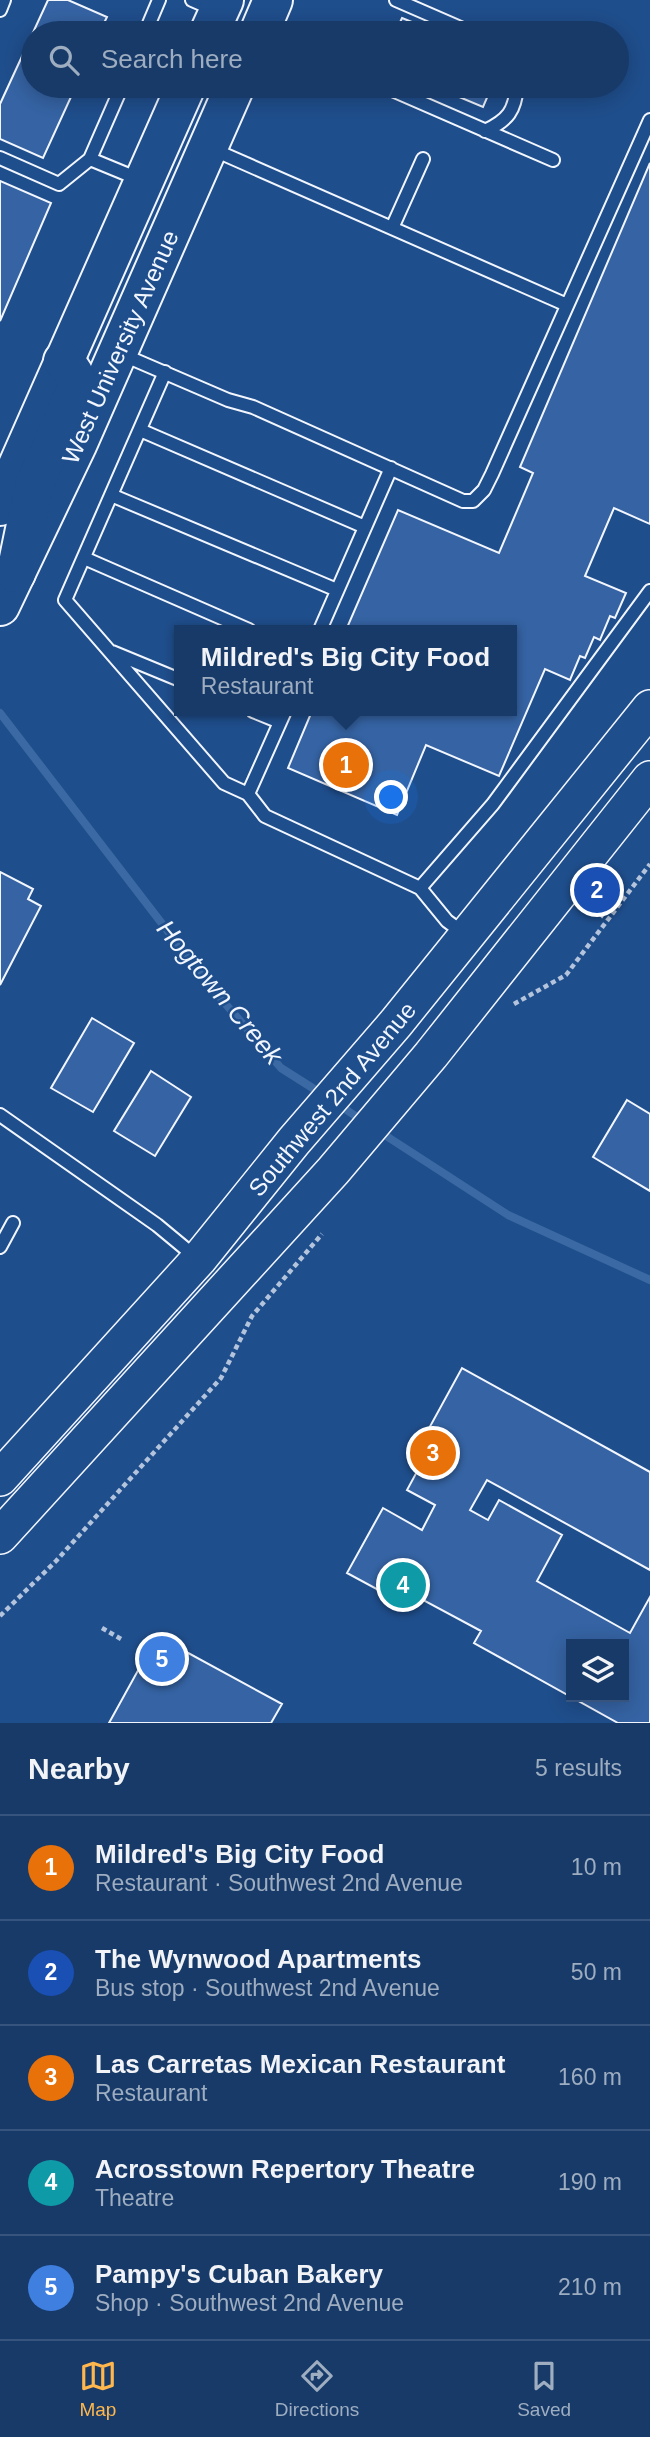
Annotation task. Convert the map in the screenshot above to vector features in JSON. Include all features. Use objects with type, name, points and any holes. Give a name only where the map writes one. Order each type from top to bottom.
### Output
[{"type":"main road","points":[[263,21],[273,0]]},
{"type":"main road","name":"West University Avenue","points":[[0,506],[8,465],[63,362],[181,98]]},
{"type":"main road","name":"West University Avenue","points":[[8,589],[118,352],[230,98]]},
{"type":"main road","points":[[8,589],[34,486],[75,394],[75,371],[63,362]]},
{"type":"main road","name":"Southwest 2nd Avenue","points":[[0,1478],[199,1259],[294,1141],[396,1023],[650,708]]},
{"type":"main road","name":"Southwest 2nd Avenue","points":[[6,1521],[333,1171],[431,1055],[650,779]]},
{"type":"main road","points":[[467,935],[505,962]]},
{"type":"lane","points":[[0,10],[4,0]]},
{"type":"lane","points":[[150,21],[159,0]]},
{"type":"lane","points":[[396,0],[444,21]]},
{"type":"lane","points":[[0,158],[59,184],[90,159],[117,98]]},
{"type":"lane","points":[[410,98],[553,160]]},
{"type":"lane","points":[[485,131],[505,122],[515,107],[516,98]]},
{"type":"lane","points":[[118,352],[463,500],[473,500],[484,490],[492,474],[650,120]]},
{"type":"lane","points":[[208,148],[567,305]]},
{"type":"lane","points":[[90,159],[144,181]]},
{"type":"lane","points":[[392,228],[423,159]]},
{"type":"lane","points":[[165,372],[65,600],[224,783],[248,794],[265,816],[420,888],[447,920],[467,935]]},
{"type":"lane","points":[[140,430],[365,527]]},
{"type":"lane","points":[[322,625],[391,468]]},
{"type":"lane","points":[[111,495],[337,590]]},
{"type":"lane","points":[[84,558],[238,625]]},
{"type":"lane","points":[[420,888],[492,804],[650,591]]},
{"type":"lane","points":[[108,650],[174,678]]},
{"type":"lane","points":[[248,794],[282,716]]},
{"type":"lane","points":[[0,1115],[157,1225],[199,1259]]},
{"type":"lane","points":[[0,1247],[13,1223]]},
{"type":"path","points":[[507,1013],[515,1003],[566,975],[650,864]]},
{"type":"path","points":[[0,1616],[56,1561],[221,1378],[251,1317],[330,1224]]},
{"type":"path","points":[[102,1628],[121,1639]]},
{"type":"building","points":[[48,0],[68,0],[107,17],[105,21],[38,21]]},
{"type":"building","points":[[21,58],[21,98],[70,98],[43,158],[0,139],[0,104]]},
{"type":"building","points":[[462,98],[487,98],[483,107]]},
{"type":"building","points":[[650,163],[650,524],[614,508],[585,576],[626,593],[615,618],[610,616],[600,640],[594,637],[585,658],[580,656],[570,680],[545,669],[499,776],[426,745],[397,815],[288,768],[310,716],[517,716],[517,625],[348,625],[398,510],[499,553],[533,473],[520,467]]},
{"type":"building","points":[[0,181],[51,203],[0,321]]},
{"type":"building","points":[[0,872],[33,889],[28,899],[41,906],[0,985]]},
{"type":"building","points":[[610,900],[613,903],[602,917],[599,914]]},
{"type":"building","points":[[92,1018],[134,1043],[93,1112],[51,1088]]},
{"type":"building","points":[[151,1071],[191,1097],[155,1156],[114,1131]]},
{"type":"building","points":[[627,1100],[650,1114],[650,1191],[593,1157]]},
{"type":"building","points":[[462,1368],[650,1472],[650,1570],[487,1480],[470,1510],[488,1520],[499,1500],[562,1535],[537,1581],[630,1633],[650,1597],[650,1723],[618,1723],[580,1702],[629,1702],[629,1639],[566,1639],[566,1694],[474,1643],[481,1631],[414,1595],[408,1606],[347,1573],[383,1508],[422,1530],[435,1505],[407,1490],[419,1468],[410,1463]]},
{"type":"building","points":[[157,1636],[282,1704],[271,1723],[109,1723]]},
{"type":"waterway","name":"Hogtown Creek","points":[[0,713],[210,986],[281,1068],[322,1094]]},
{"type":"waterway","name":"Hogtown Creek","points":[[336,1103],[363,1121]]},
{"type":"waterway","name":"Hogtown Creek","points":[[377,1130],[508,1215],[650,1280]]},
{"type":"place","name":"Mildred's Big City Food","points":[[346,765]]},
{"type":"place","name":"The Wynwood Apartments","points":[[597,890]]},
{"type":"place","name":"Las Carretas Mexican Restaurant","points":[[433,1453]]},
{"type":"place","name":"Acrosstown Repertory Theatre","points":[[403,1585]]},
{"type":"place","name":"Pampy's Cuban Bakery","points":[[162,1659]]}]
